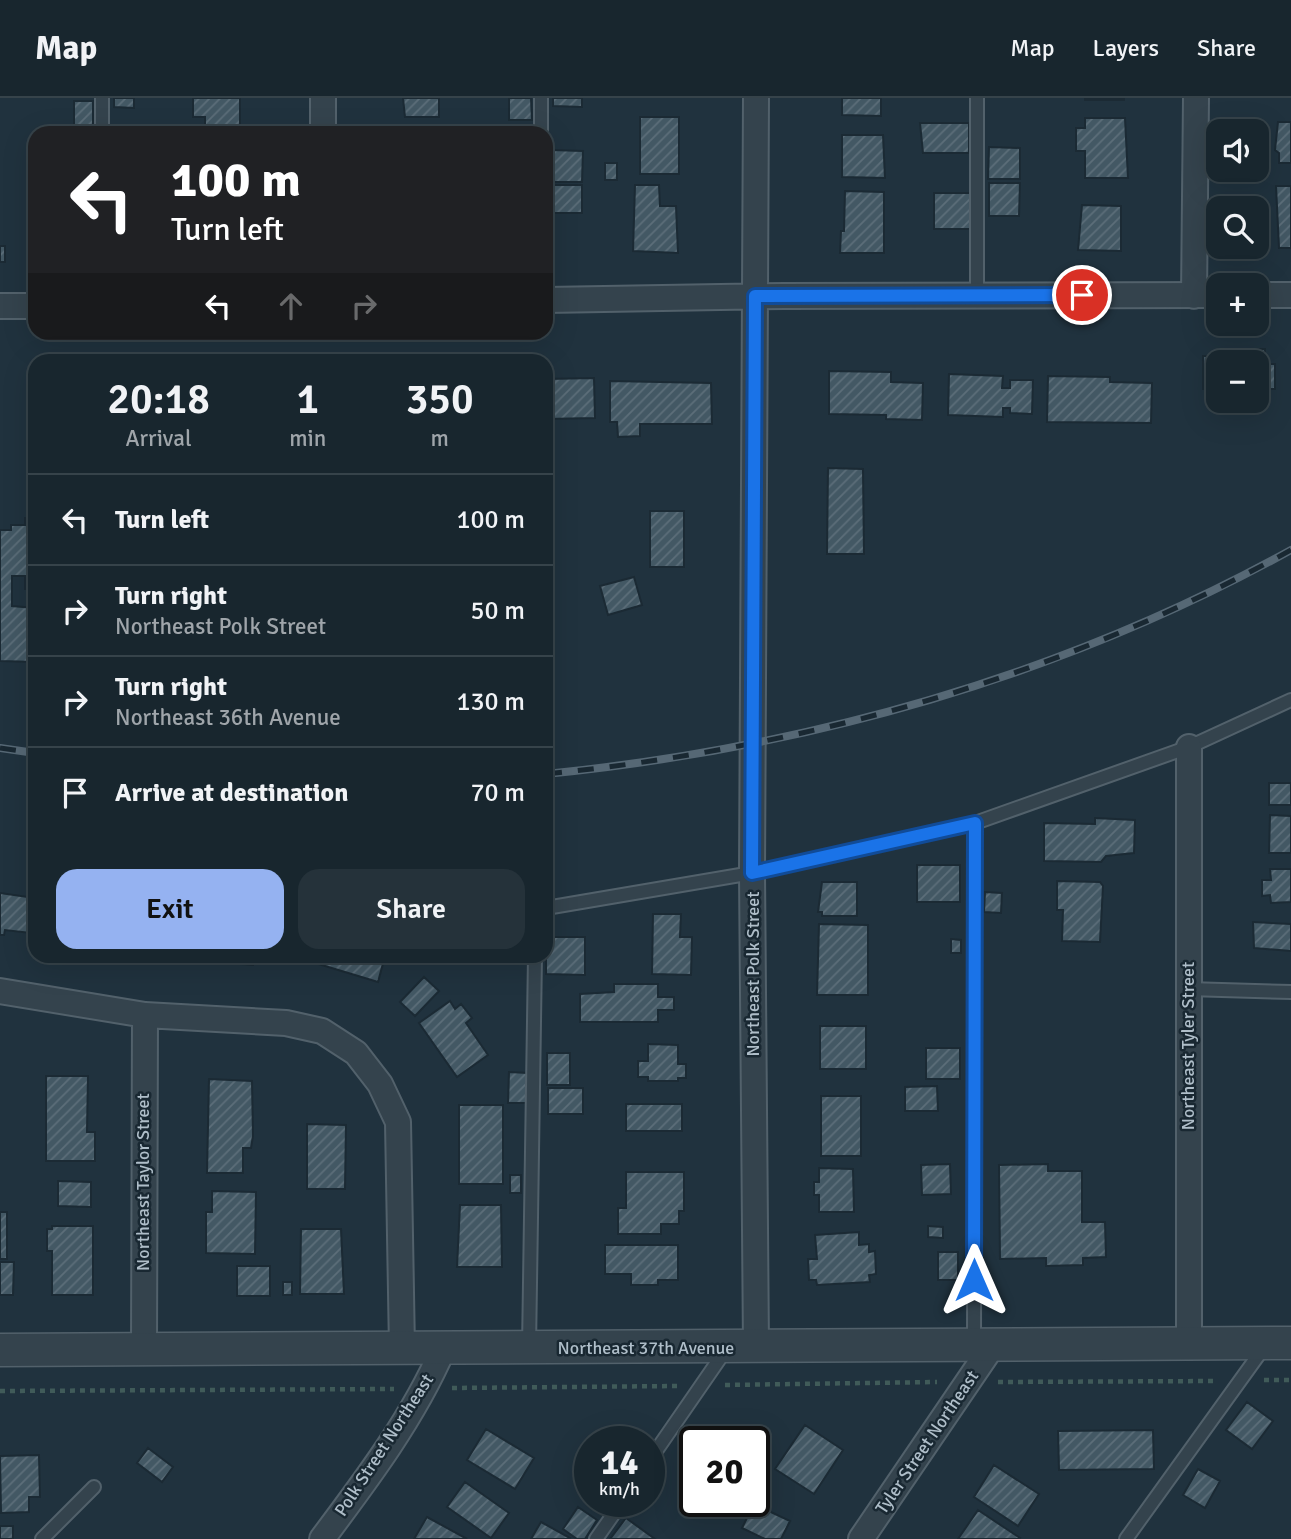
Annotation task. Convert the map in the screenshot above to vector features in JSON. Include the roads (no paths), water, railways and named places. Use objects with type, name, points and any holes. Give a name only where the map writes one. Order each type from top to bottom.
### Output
[{"type":"street","points":[[323,98],[323,126]]},
{"type":"street","name":"Northeast Polk Street","points":[[742,1347],[752,873],[756,98]]},
{"type":"street","points":[[553,300],[755,296],[1206,296],[1196,98]]},
{"type":"street","points":[[1269,295],[1291,295]]},
{"type":"street","points":[[0,306],[28,306]]},
{"type":"street","name":"Northeast Tyler Street","points":[[1189,747],[1189,1344]]},
{"type":"street","points":[[0,991],[145,1015],[286,1023],[322,1031],[356,1053],[380,1084],[398,1122],[402,1349]]},
{"type":"street","name":"Northeast Taylor Street","points":[[144,1350],[145,1015]]},
{"type":"street","name":"Northeast 37th Avenue","points":[[0,1350],[1279,1343]]},
{"type":"street","name":"Tyler Street Northeast","points":[[861,1539],[984,1345]]},
{"type":"street","name":"Polk Street Northeast","points":[[321,1539],[370,1475],[424,1392],[443,1349]]},
{"type":"lane","points":[[102,98],[102,126]]},
{"type":"lane","points":[[541,98],[541,126]]},
{"type":"lane","points":[[977,98],[977,295]]},
{"type":"lane","points":[[553,907],[752,873],[975,823],[1189,747],[1291,700]]},
{"type":"lane","points":[[975,823],[984,1345]]},
{"type":"lane","points":[[529,1349],[535,963]]},
{"type":"lane","points":[[1188,989],[1291,992]]},
{"type":"lane","points":[[1126,1539],[1239,1380],[1279,1343]]},
{"type":"lane","points":[[665,1441],[742,1347]]},
{"type":"lane","points":[[42,1539],[94,1487]]},
{"type":"lane","points":[[596,1539],[611,1517]]},
{"type":"railway","points":[[553,773],[740,746],[930,700],[1023,670],[1114,635],[1204,595],[1291,550]]},
{"type":"railway","points":[[0,748],[28,752]]}]
